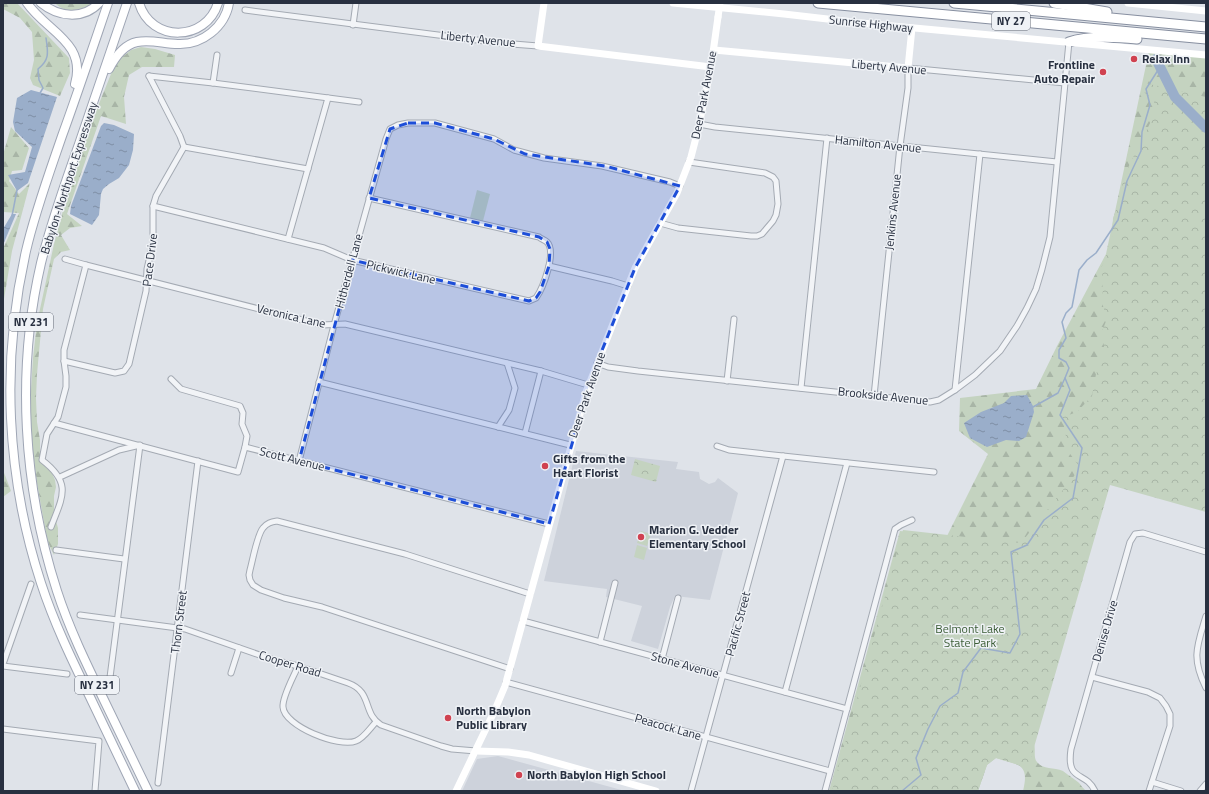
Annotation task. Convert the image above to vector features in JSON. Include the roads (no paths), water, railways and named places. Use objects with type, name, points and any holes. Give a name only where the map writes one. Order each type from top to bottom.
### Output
[{"type":"highway","name":"Sunrise Highway","points":[[818,3],[1205,39]]},
{"type":"highway","name":"NY 27","points":[[954,3],[1206,27]]},
{"type":"highway","points":[[1054,3],[1099,10],[1141,20]]},
{"type":"highway","points":[[1069,42],[1078,38],[1154,40],[1205,39]]},
{"type":"main road","points":[[27,3],[67,42],[75,56],[78,73],[67,122]]},
{"type":"main road","points":[[41,3],[55,12],[68,15],[88,11],[99,3]]},
{"type":"main road","name":"Babylon-Northport Expressway","points":[[108,3],[44,189],[33,224],[23,265],[15,310],[12,341],[10,388],[11,419],[15,465],[26,532],[47,601],[71,658],[135,791]]},
{"type":"main road","name":"Babylon-Northport Expressway","points":[[127,3],[58,205],[41,266],[28,351],[26,389],[27,435],[37,512],[44,547],[57,592],[80,650],[148,791]]},
{"type":"main road","points":[[140,3],[145,16],[152,24],[162,30],[179,33],[196,29],[205,23],[212,16],[218,3]]},
{"type":"main road","points":[[97,91],[112,63],[125,48],[134,43],[143,41],[183,44],[200,40],[219,26],[230,3]]},
{"type":"main road","points":[[538,46],[544,3]]},
{"type":"main road","name":"Sunrise Highway","points":[[673,3],[912,28],[1206,55]]},
{"type":"main road","name":"Deer Park Avenue","points":[[456,791],[476,751],[506,682],[570,445],[588,385],[641,256],[680,186],[689,162],[711,67],[720,3]]},
{"type":"main road","points":[[1128,3],[1206,11]]},
{"type":"main road","name":"Jenkins Avenue","points":[[908,68],[912,28]]},
{"type":"main road","name":"Liberty Avenue","points":[[538,46],[711,67]]},
{"type":"main road","name":"Liberty Avenue","points":[[714,50],[908,68]]},
{"type":"main road","points":[[476,751],[508,752],[529,755],[656,791]]},
{"type":"street","points":[[353,25],[356,3]]},
{"type":"street","name":"Liberty Avenue","points":[[245,10],[353,25],[500,43],[538,46]]},
{"type":"street","name":"Brookside Avenue","points":[[597,363],[608,367],[727,381],[930,402],[939,400],[955,390],[1000,351],[1027,308],[1042,269],[1050,237],[1069,42]]},
{"type":"street","points":[[213,83],[216,55]]},
{"type":"street","name":"Liberty Avenue","points":[[908,68],[1065,83]]},
{"type":"street","name":"Jenkins Avenue","points":[[874,396],[900,146],[908,88],[908,68]]},
{"type":"street","points":[[308,169],[184,147],[180,136],[149,76],[359,102]]},
{"type":"street","points":[[288,239],[328,98]]},
{"type":"street","name":"Hitherdell Lane","points":[[299,461],[334,325],[369,198],[390,129],[398,125],[408,123],[435,123],[494,139],[525,154],[552,160],[602,166],[670,182],[680,186]]},
{"type":"street","name":"Hamilton Avenue","points":[[699,124],[715,127],[1057,162]]},
{"type":"street","points":[[801,388],[827,138]]},
{"type":"street","name":"Pace Drive","points":[[64,361],[115,373],[124,372],[128,364],[146,291],[147,268],[153,243],[153,206],[156,196],[184,147]]},
{"type":"street","points":[[955,390],[980,154]]},
{"type":"street","points":[[660,223],[678,228],[757,236],[762,234],[776,215],[778,204],[777,185],[774,177],[765,173],[689,162]]},
{"type":"street","points":[[369,198],[538,238],[547,242],[550,249],[549,266],[628,286]]},
{"type":"street","name":"Pickwick Lane","points":[[153,206],[324,248],[352,260],[529,301],[536,298],[540,292],[549,266]]},
{"type":"street","name":"Veronica Lane","points":[[65,259],[322,325],[345,324],[541,371],[588,385]]},
{"type":"street","points":[[51,526],[60,505],[62,486],[60,477],[42,460],[47,434],[58,417],[66,387],[64,350],[86,265]]},
{"type":"street","points":[[727,381],[734,319]]},
{"type":"street","points":[[498,427],[510,410],[515,388],[507,363]]},
{"type":"street","points":[[524,433],[541,371]]},
{"type":"street","points":[[170,379],[181,389],[240,406],[243,414],[242,424],[247,436],[246,447]]},
{"type":"street","points":[[319,382],[570,445]]},
{"type":"street","name":"Scott Avenue","points":[[54,423],[238,472],[246,447],[549,524]]},
{"type":"street","points":[[60,477],[119,450],[140,445],[109,684]]},
{"type":"street","points":[[718,446],[729,450],[847,464],[934,472]]},
{"type":"street","name":"Pacific Street","points":[[691,791],[783,456]]},
{"type":"street","name":"Thorn Street","points":[[158,783],[198,461]]},
{"type":"street","points":[[785,692],[847,464]]},
{"type":"street","points":[[825,791],[895,530],[901,525],[912,520]]},
{"type":"street","points":[[510,669],[322,606],[261,590],[253,585],[249,578],[260,532],[269,523],[277,521],[282,522],[405,554],[530,594]]},
{"type":"street","name":"Denise Drive","points":[[1096,791],[1093,786],[1076,774],[1071,768],[1071,749],[1130,542],[1135,534],[1143,533],[1206,552]]},
{"type":"street","points":[[56,550],[124,560]]},
{"type":"street","points":[[600,642],[615,583]]},
{"type":"street","points":[[31,584],[3,665],[67,674]]},
{"type":"street","points":[[662,659],[678,598]]},
{"type":"street","name":"Cooper Road","points":[[80,615],[178,628],[352,684],[358,687],[364,694],[371,716],[376,722]]},
{"type":"street","points":[[1206,616],[1196,651],[1199,674],[1206,688]]},
{"type":"street","name":"Stone Avenue","points":[[523,621],[847,709]]},
{"type":"street","points":[[231,673],[238,648]]},
{"type":"street","points":[[298,666],[283,702],[284,711],[290,720],[310,733],[333,740],[352,742],[361,738],[376,722],[388,728],[435,744],[476,751]]},
{"type":"street","points":[[1092,677],[1148,692],[1160,698],[1166,706],[1170,714],[1170,726],[1149,791]]},
{"type":"street","name":"Peacock Lane","points":[[506,682],[830,771]]},
{"type":"street","points":[[3,728],[99,741],[95,791]]},
{"type":"street","points":[[1152,782],[1182,791]]},
{"type":"street","points":[[1200,791],[1206,784]]},
{"type":"water","points":[[31,90],[57,97],[28,183],[17,191],[8,175],[25,172],[32,147],[15,131],[13,122],[17,98]]},
{"type":"water","points":[[104,123],[114,125],[134,134],[133,150],[129,165],[119,178],[103,189],[101,194],[99,215],[92,225],[70,214],[71,206],[101,126]]},
{"type":"water","points":[[12,214],[16,214],[3,245],[3,229]]},
{"type":"water","points":[[1027,395],[1033,406],[1034,412],[1026,437],[1019,441],[1006,440],[987,447],[970,438],[964,423],[981,412],[1004,403],[1011,396]]},
{"type":"waterway","points":[[40,93],[43,88],[39,80],[38,69],[42,66],[46,59],[46,38]]},
{"type":"waterway","points":[[1156,59],[1175,97],[1206,128]]},
{"type":"waterway","points":[[902,791],[921,775],[916,758],[928,729],[940,706],[958,693],[963,672],[981,648],[1010,653],[1020,634],[1011,552],[1027,545],[1044,520],[1073,498],[1082,448],[1060,415],[1070,390],[1065,378],[1069,368],[1066,362],[1059,358],[1059,350],[1066,338],[1062,322],[1066,313],[1072,307],[1079,270],[1087,260],[1096,253],[1118,220],[1127,181],[1141,151],[1142,132],[1150,105],[1146,89],[1160,67]]},
{"type":"waterway","points":[[12,216],[17,190]]},
{"type":"waterway","points":[[1033,407],[1058,393],[1065,378]]},
{"type":"place","name":"Relax Inn","points":[[1134,59]]},
{"type":"place","name":"Frontline Auto Repair","points":[[1103,72]]},
{"type":"place","name":"Gifts from the Heart Florist","points":[[545,466]]},
{"type":"place","name":"Marion G. Vedder Elementary School","points":[[641,537]]},
{"type":"place","name":"North Babylon Public Library","points":[[448,718]]},
{"type":"place","name":"North Babylon High School","points":[[519,775]]},
{"type":"park label","name":"Belmont Lake State Park","points":[[970,636]]}]
